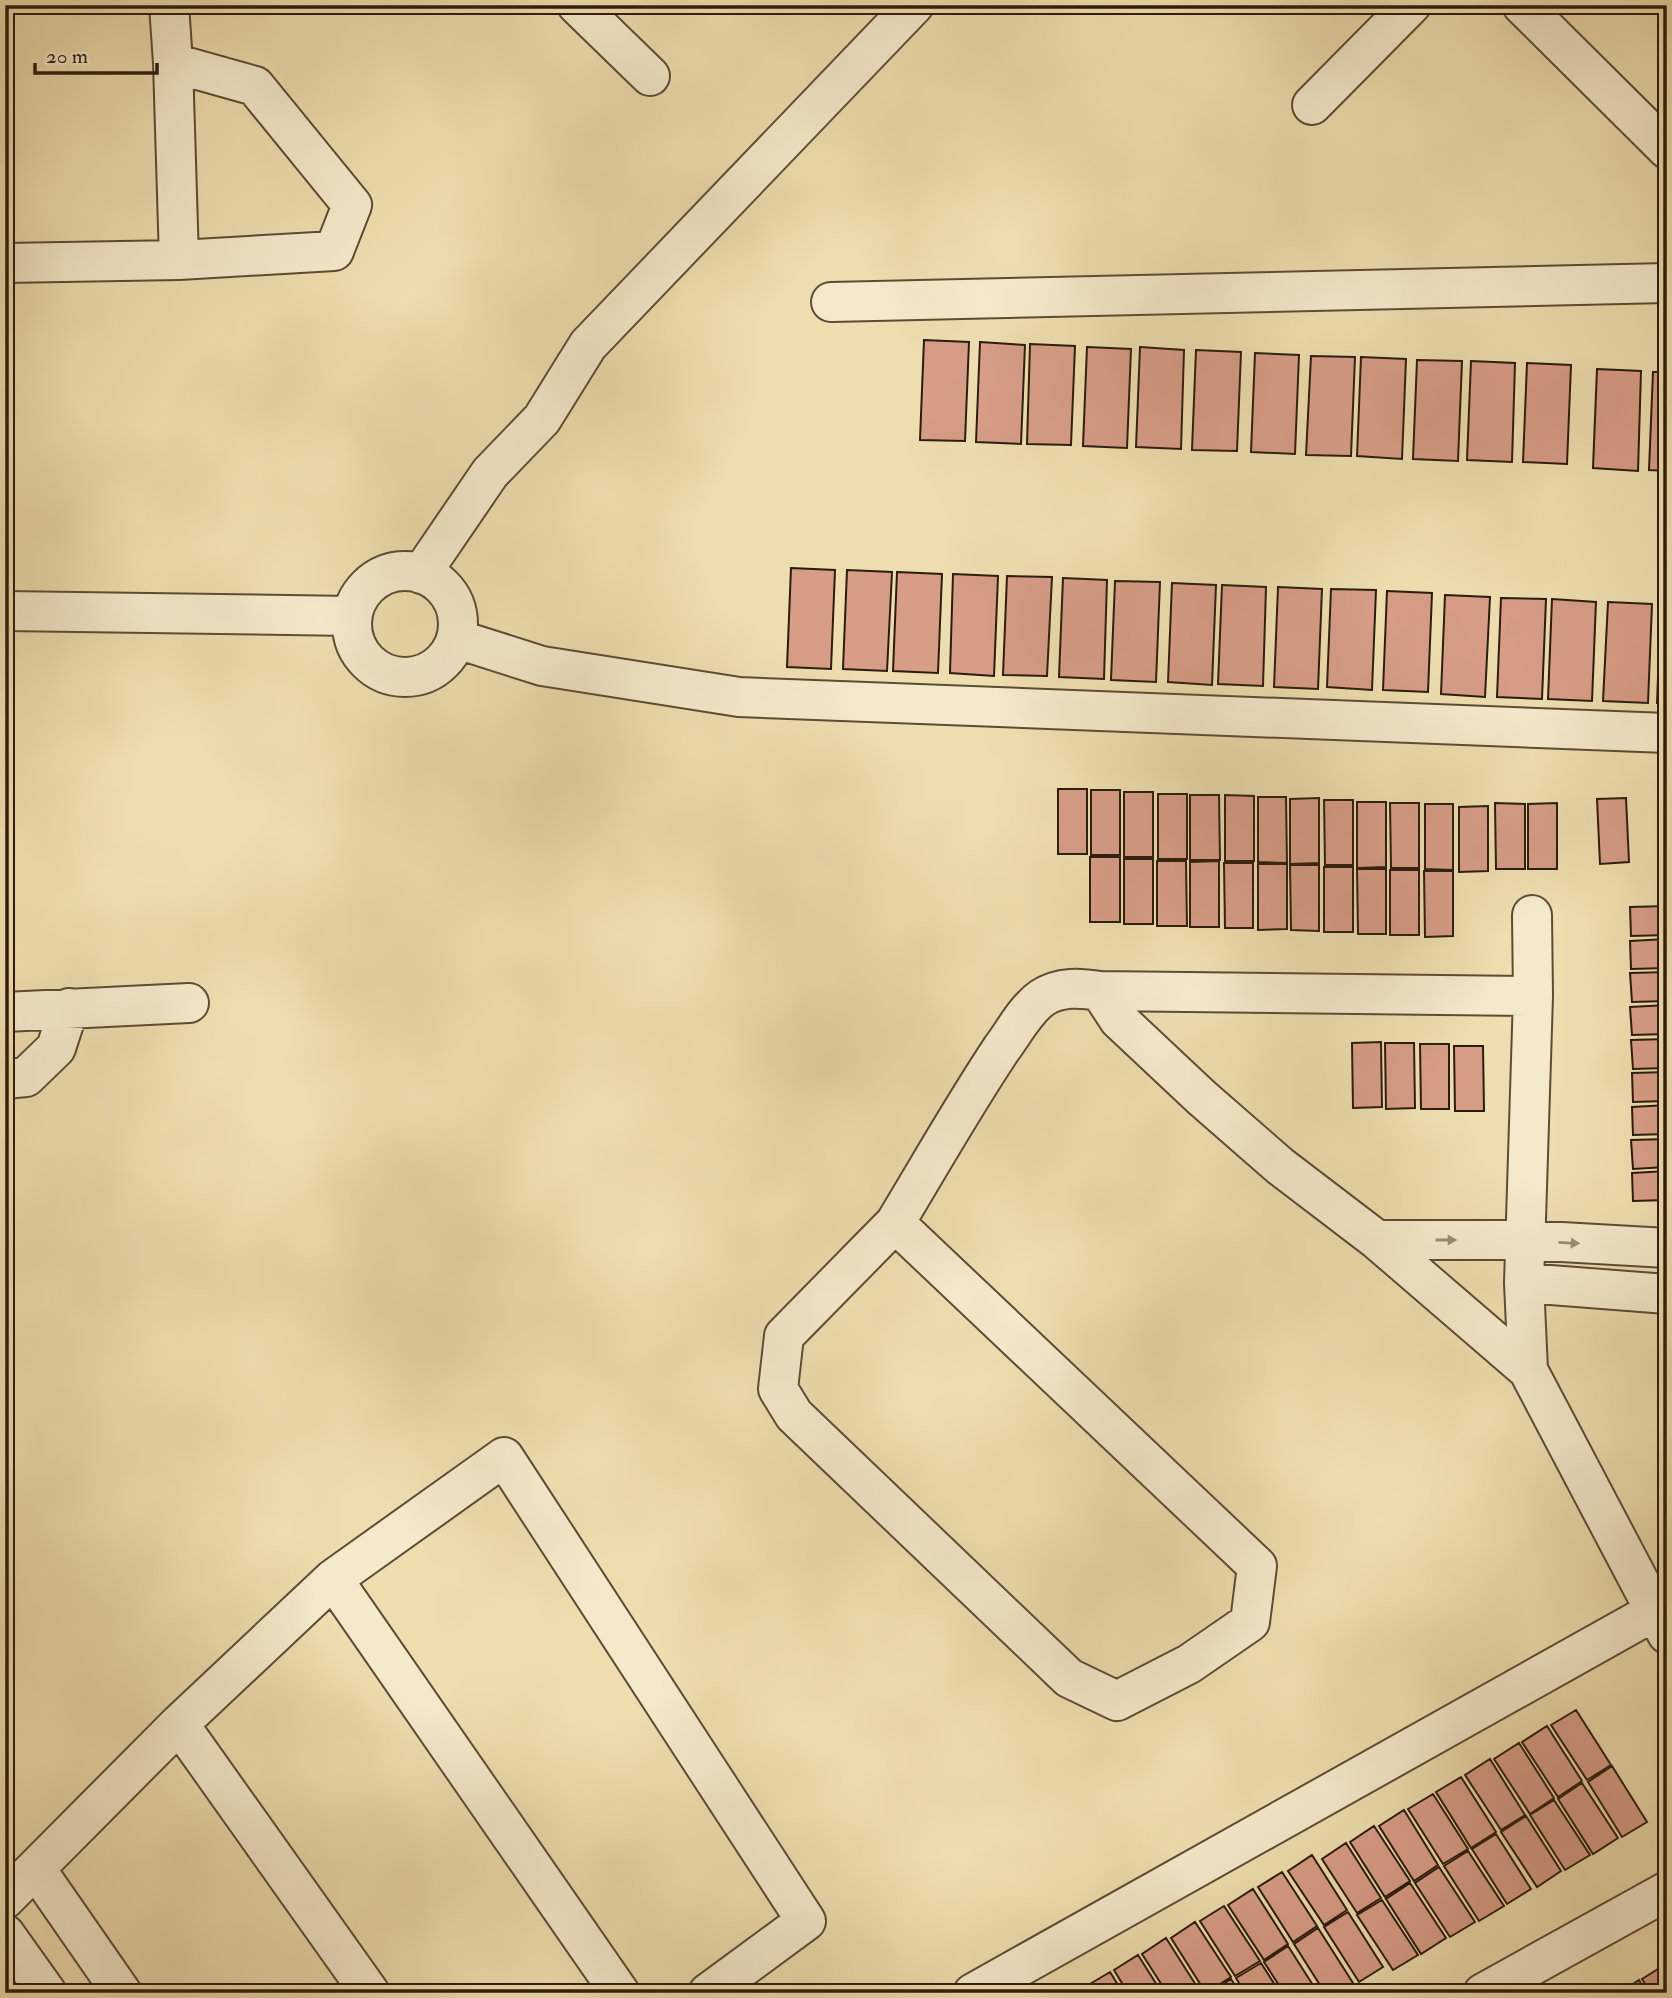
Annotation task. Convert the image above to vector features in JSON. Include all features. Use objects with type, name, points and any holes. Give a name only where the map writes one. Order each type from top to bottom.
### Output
[{"type":"street","points":[[169,5],[179,260]]},
{"type":"street","points":[[577,5],[650,76]]},
{"type":"street","points":[[421,574],[490,473],[542,419],[588,345],[914,5]]},
{"type":"street","points":[[1312,105],[1411,5]]},
{"type":"street","points":[[1522,5],[1667,149]]},
{"type":"street","points":[[5,263],[179,260],[334,251],[352,205],[255,86],[173,63]]},
{"type":"street","points":[[831,302],[1667,283]]},
{"type":"street","points":[[406,571],[421,574],[432,578],[452,598],[459,618],[457,639],[452,652],[433,670],[421,676],[394,676],[370,664],[360,654],[351,629],[352,616],[362,592],[381,576],[406,571]]},
{"type":"street","points":[[5,611],[352,616]]},
{"type":"street","points":[[457,639],[542,666],[739,697],[1667,733]]},
{"type":"street","points":[[1528,1370],[1524,1283],[1533,996],[1532,915]]},
{"type":"street","points":[[895,1223],[1258,1566],[1250,1622],[1189,1664],[1117,1701],[1069,1678],[794,1415],[778,1389],[784,1336],[895,1223],[988,1070],[1021,1021],[1042,998],[1077,988],[1100,991],[1533,996]]},
{"type":"street","points":[[972,1993],[1661,1622],[1528,1370],[1377,1240],[1280,1166],[1201,1097],[1119,1020],[1100,991]]},
{"type":"street","points":[[5,1012],[189,1003]]},
{"type":"street","points":[[5,1080],[26,1077],[56,1048],[69,1009]]},
{"type":"street","points":[[1377,1240],[1526,1240],[1667,1248]]},
{"type":"street","points":[[1524,1283],[1667,1294]]},
{"type":"street","points":[[5,1899],[179,1724],[333,1579],[504,1457],[806,1921],[708,1993]]},
{"type":"street","points":[[333,1579],[620,1993]]},
{"type":"street","points":[[179,1724],[370,1993]]},
{"type":"street","points":[[36,1868],[122,1993]]},
{"type":"street","points":[[1483,1993],[1667,1891]]},
{"type":"street","points":[[5,1934],[47,1993]]},
{"type":"building","points":[[924,340],[969,342],[965,441],[920,440]]},
{"type":"building","points":[[980,342],[1025,345],[1021,444],[976,442]]},
{"type":"building","points":[[1030,344],[1075,346],[1071,445],[1027,444]]},
{"type":"building","points":[[1087,347],[1131,349],[1127,448],[1083,446]]},
{"type":"building","points":[[1140,347],[1184,350],[1181,449],[1136,447]]},
{"type":"building","points":[[1196,350],[1241,352],[1237,451],[1192,450]]},
{"type":"building","points":[[1255,353],[1299,355],[1295,454],[1251,452]]},
{"type":"building","points":[[1311,356],[1355,357],[1351,456],[1306,455]]},
{"type":"building","points":[[1361,357],[1406,359],[1402,459],[1357,456]]},
{"type":"building","points":[[1417,360],[1462,361],[1458,461],[1413,459]]},
{"type":"building","points":[[1471,361],[1515,363],[1512,462],[1467,460]]},
{"type":"building","points":[[1527,363],[1571,365],[1567,464],[1523,462]]},
{"type":"building","points":[[1597,369],[1641,371],[1638,471],[1593,468]]},
{"type":"building","points":[[1653,372],[1667,372],[1667,471],[1649,470]]},
{"type":"building","points":[[791,568],[835,570],[831,669],[787,667]]},
{"type":"building","points":[[847,570],[892,572],[887,671],[843,669]]},
{"type":"building","points":[[897,572],[942,574],[938,673],[893,671]]},
{"type":"building","points":[[953,574],[998,576],[994,676],[950,673]]},
{"type":"building","points":[[1007,576],[1052,577],[1047,676],[1003,675]]},
{"type":"building","points":[[1063,578],[1107,580],[1104,679],[1059,677]]},
{"type":"building","points":[[1115,581],[1160,582],[1156,682],[1111,680]]},
{"type":"building","points":[[1172,583],[1216,585],[1212,685],[1168,682]]},
{"type":"building","points":[[1222,585],[1266,587],[1263,686],[1218,684]]},
{"type":"building","points":[[1278,587],[1322,589],[1318,689],[1274,687]]},
{"type":"building","points":[[1331,589],[1376,590],[1372,690],[1327,687]]},
{"type":"building","points":[[1387,591],[1432,593],[1428,692],[1383,690]]},
{"type":"building","points":[[1445,595],[1490,597],[1485,697],[1441,694]]},
{"type":"building","points":[[1501,598],[1546,599],[1542,699],[1497,697]]},
{"type":"building","points":[[1552,599],[1596,602],[1592,701],[1548,699]]},
{"type":"building","points":[[1608,602],[1652,604],[1648,703],[1603,701]]},
{"type":"building","points":[[1661,603],[1667,603],[1667,703],[1657,703]]},
{"type":"building","points":[[1058,789],[1087,789],[1087,854],[1058,854]]},
{"type":"building","points":[[1091,790],[1120,790],[1120,855],[1091,855]]},
{"type":"building","points":[[1124,792],[1153,792],[1153,857],[1124,857]]},
{"type":"building","points":[[1158,794],[1187,794],[1187,859],[1158,859]]},
{"type":"building","points":[[1190,795],[1219,795],[1220,860],[1190,860]]},
{"type":"building","points":[[1225,795],[1254,796],[1254,861],[1225,861]]},
{"type":"building","points":[[1258,797],[1286,797],[1287,863],[1258,862]]},
{"type":"building","points":[[1319,798],[1319,863],[1290,864],[1290,799]]},
{"type":"building","points":[[1626,798],[1629,862],[1600,864],[1597,799]]},
{"type":"building","points":[[1661,798],[1667,799],[1667,864],[1660,864]]},
{"type":"building","points":[[1324,800],[1353,800],[1353,865],[1325,865]]},
{"type":"building","points":[[1357,802],[1386,802],[1386,867],[1357,868]]},
{"type":"building","points":[[1390,803],[1419,803],[1419,868],[1391,868]]},
{"type":"building","points":[[1495,803],[1525,804],[1525,869],[1496,869]]},
{"type":"building","points":[[1557,803],[1557,869],[1528,869],[1528,804]]},
{"type":"building","points":[[1425,804],[1453,804],[1453,870],[1425,869]]},
{"type":"building","points":[[1488,806],[1488,871],[1459,872],[1459,807]]},
{"type":"building","points":[[1090,857],[1120,857],[1120,922],[1090,922]]},
{"type":"building","points":[[1124,859],[1153,859],[1153,924],[1124,924]]},
{"type":"building","points":[[1157,861],[1186,861],[1187,926],[1157,926]]},
{"type":"building","points":[[1219,861],[1219,927],[1190,927],[1190,862]]},
{"type":"building","points":[[1224,863],[1253,863],[1253,928],[1225,928]]},
{"type":"building","points":[[1258,864],[1287,864],[1287,929],[1258,930]]},
{"type":"building","points":[[1290,865],[1319,865],[1319,931],[1291,930]]},
{"type":"building","points":[[1324,867],[1353,867],[1353,932],[1324,932]]},
{"type":"building","points":[[1357,869],[1386,869],[1386,934],[1358,934]]},
{"type":"building","points":[[1390,870],[1419,870],[1419,935],[1390,935]]},
{"type":"building","points":[[1424,871],[1453,871],[1453,936],[1425,937]]},
{"type":"building","points":[[1667,906],[1667,935],[1631,936],[1630,907]]},
{"type":"building","points":[[1667,939],[1667,968],[1631,969],[1630,941]]},
{"type":"building","points":[[1667,972],[1667,1001],[1632,1002],[1630,973]]},
{"type":"building","points":[[1667,1005],[1667,1034],[1632,1035],[1630,1007]]},
{"type":"building","points":[[1667,1039],[1667,1068],[1633,1069],[1631,1040]]},
{"type":"building","points":[[1381,1042],[1382,1107],[1353,1108],[1352,1043]]},
{"type":"building","points":[[1385,1043],[1414,1043],[1415,1108],[1386,1109]]},
{"type":"building","points":[[1420,1044],[1449,1044],[1449,1109],[1421,1109]]},
{"type":"building","points":[[1454,1046],[1483,1046],[1484,1111],[1455,1111]]},
{"type":"building","points":[[1667,1072],[1667,1101],[1633,1102],[1632,1073]]},
{"type":"building","points":[[1667,1105],[1667,1134],[1633,1135],[1632,1107]]},
{"type":"building","points":[[1667,1139],[1667,1167],[1633,1169],[1631,1140]]},
{"type":"building","points":[[1667,1171],[1667,1200],[1633,1201],[1632,1173]]},
{"type":"building","points":[[1576,1710],[1611,1765],[1587,1780],[1551,1725]]},
{"type":"building","points":[[1547,1726],[1582,1781],[1558,1797],[1522,1742]]},
{"type":"building","points":[[1519,1743],[1554,1798],[1530,1814],[1494,1759]]},
{"type":"building","points":[[1490,1759],[1525,1815],[1501,1830],[1465,1775]]},
{"type":"building","points":[[1612,1766],[1647,1822],[1622,1837],[1588,1782]]},
{"type":"building","points":[[1461,1777],[1496,1832],[1471,1848],[1436,1792]]},
{"type":"building","points":[[1582,1783],[1618,1838],[1593,1854],[1558,1799]]},
{"type":"building","points":[[1433,1794],[1468,1849],[1443,1864],[1408,1809]]},
{"type":"building","points":[[1554,1800],[1590,1855],[1565,1870],[1530,1815]]},
{"type":"building","points":[[1404,1810],[1438,1865],[1414,1881],[1379,1826]]},
{"type":"building","points":[[1526,1816],[1561,1871],[1537,1887],[1501,1832]]},
{"type":"building","points":[[1374,1826],[1410,1881],[1385,1897],[1350,1842]]},
{"type":"building","points":[[1496,1834],[1531,1889],[1507,1904],[1472,1849]]},
{"type":"building","points":[[1346,1843],[1381,1898],[1357,1913],[1322,1859]]},
{"type":"building","points":[[1468,1851],[1504,1906],[1479,1921],[1444,1866]]},
{"type":"building","points":[[1312,1855],[1347,1910],[1324,1925],[1288,1871]]},
{"type":"building","points":[[1439,1867],[1475,1922],[1450,1937],[1415,1883]]},
{"type":"building","points":[[1282,1872],[1317,1926],[1293,1942],[1258,1887]]},
{"type":"building","points":[[1410,1883],[1446,1938],[1421,1954],[1386,1899]]},
{"type":"building","points":[[1253,1889],[1288,1944],[1264,1960],[1228,1905]]},
{"type":"building","points":[[1382,1900],[1418,1955],[1393,1970],[1357,1915]]},
{"type":"building","points":[[1224,1906],[1260,1961],[1235,1976],[1200,1921]]},
{"type":"building","points":[[1348,1912],[1383,1967],[1359,1982],[1324,1927]]},
{"type":"building","points":[[1195,1922],[1231,1977],[1206,1993],[1171,1938]]},
{"type":"building","points":[[1318,1928],[1353,1983],[1338,1993],[1325,1993],[1294,1944]]},
{"type":"building","points":[[1166,1938],[1201,1993],[1167,1993],[1142,1954]]},
{"type":"building","points":[[1288,1946],[1318,1993],[1284,1993],[1264,1962]]},
{"type":"building","points":[[1138,1955],[1162,1993],[1128,1993],[1114,1970]]},
{"type":"building","points":[[1261,1963],[1280,1993],[1245,1993],[1236,1978]]},
{"type":"building","points":[[1666,1964],[1667,1993],[1651,1993],[1642,1979]]},
{"type":"building","points":[[1110,1972],[1123,1993],[1089,1993],[1085,1987]]},
{"type":"building","points":[[1231,1979],[1240,1993],[1209,1993]]},
{"type":"building","points":[[1639,1980],[1646,1993],[1619,1993]]}]
